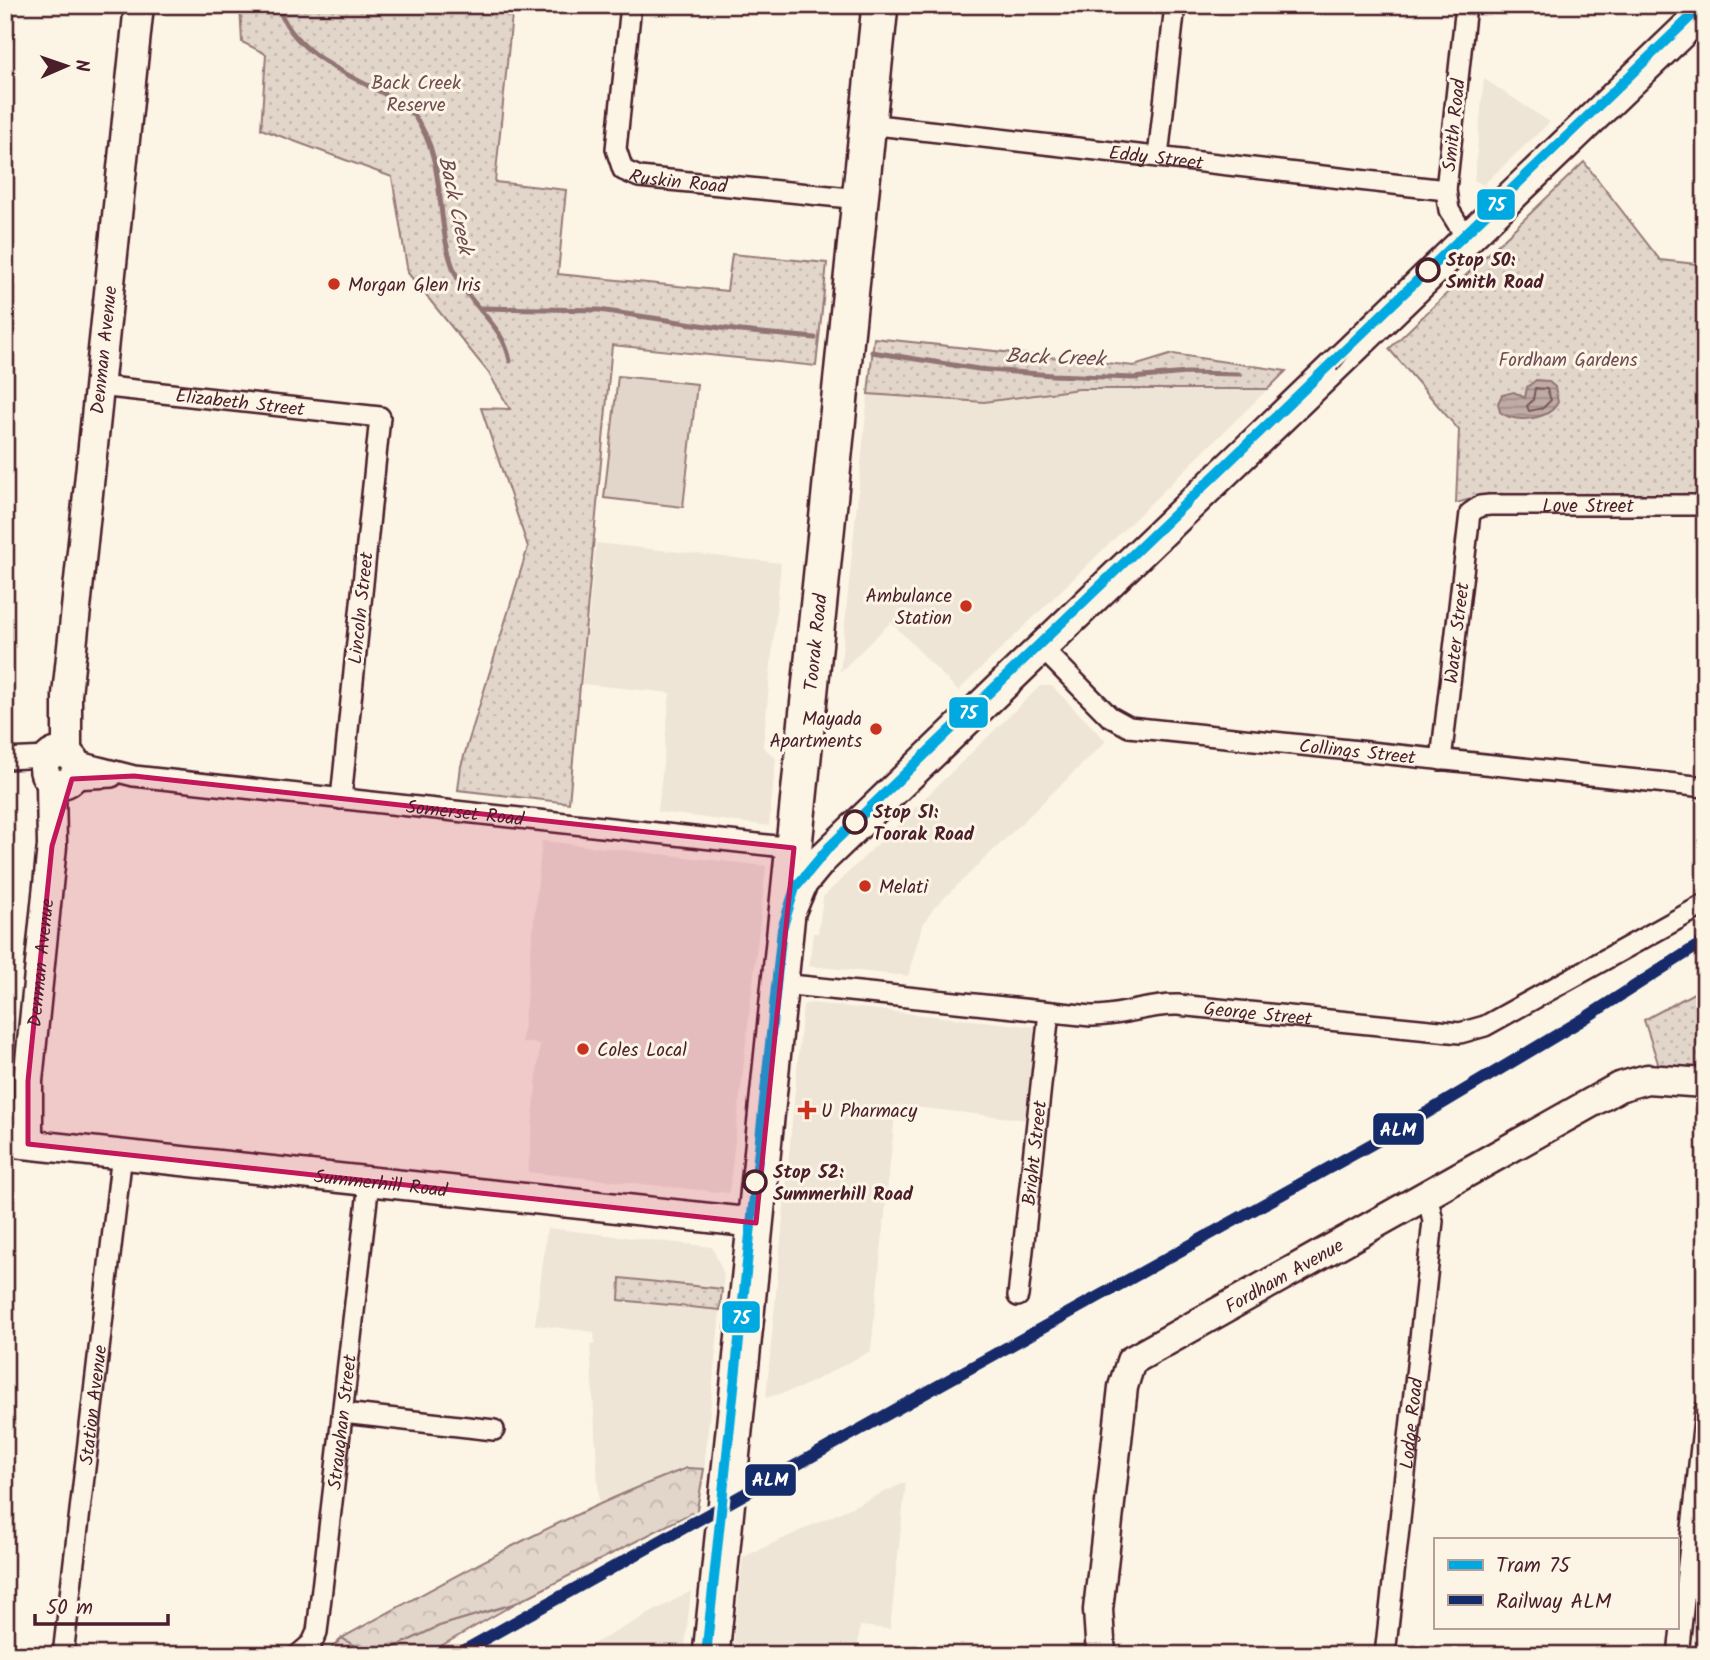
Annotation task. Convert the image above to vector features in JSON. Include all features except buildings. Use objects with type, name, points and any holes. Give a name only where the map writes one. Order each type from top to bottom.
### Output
[{"type":"highway","name":"Toorak Road","points":[[711,1655],[880,5]]},
{"type":"main road","points":[[787,922],[795,897],[807,876],[849,834],[1705,10]]},
{"type":"main road","points":[[799,803],[804,821],[813,832],[827,836],[849,834]]},
{"type":"street","name":"Denman Avenue","points":[[17,1143],[28,1081],[139,5]]},
{"type":"street","name":"Ruskin Road","points":[[631,5],[616,149],[623,170],[639,177],[860,199]]},
{"type":"street","points":[[1158,158],[1175,5]]},
{"type":"street","name":"Smith Road","points":[[1466,5],[1446,190],[1449,211],[1467,239]]},
{"type":"street","name":"Eddy Street","points":[[868,124],[1446,190]]},
{"type":"street","name":"Elizabeth Street","points":[[99,386],[380,417]]},
{"type":"street","name":"Lincoln Street","points":[[341,799],[380,417]]},
{"type":"street","name":"Love Street","points":[[1475,509],[1490,505],[1705,505]]},
{"type":"street","name":"Water Street","points":[[1441,760],[1468,518],[1475,509]]},
{"type":"street","name":"Collings Street","points":[[1042,648],[1123,726],[1705,787]]},
{"type":"street","name":"Somerset Road","points":[[5,761],[794,848]]},
{"type":"street","name":"George Street","points":[[781,984],[1100,1016],[1146,1006],[1178,1005],[1465,1032],[1485,1026],[1705,904]]},
{"type":"street","name":"Bright Street","points":[[1018,1296],[1049,1012]]},
{"type":"street","name":"Fordham Avenue","points":[[1101,1655],[1098,1610],[1123,1387],[1131,1361],[1629,1082],[1647,1079],[1705,1083]]},
{"type":"street","name":"Summerhill Road","points":[[17,1143],[757,1223]]},
{"type":"street","name":"Station Avenue","points":[[64,1655],[122,1154]]},
{"type":"street","name":"Straughan Street","points":[[298,1655],[308,1648],[317,1632],[369,1182]]},
{"type":"street","name":"Lodge Road","points":[[1385,1655],[1433,1221],[1427,1195]]},
{"type":"street","points":[[1678,1655],[1705,1410]]},
{"type":"street","points":[[342,1413],[494,1430]]},
{"type":"highlighted area","points":[[134,776],[794,848],[756,1223],[28,1144],[28,1081],[52,846],[72,779]]},
{"type":"shaded area","points":[[1484,79],[1550,122],[1483,185],[1474,180]]},
{"type":"shaded area","points":[[1079,389],[1268,389],[958,691],[891,622],[840,672],[868,394],[984,402]]},
{"type":"shaded area","points":[[596,543],[781,563],[763,747],[776,758],[769,826],[658,812],[670,693],[582,684]]},
{"type":"shaded area","points":[[1040,686],[1052,686],[1106,741],[934,908],[922,926],[908,976],[809,966],[813,933],[818,933],[823,897]]},
{"type":"shaded area","points":[[542,841],[766,866],[729,1193],[528,1172],[540,1044],[522,1042]]},
{"type":"shaded area","points":[[812,1003],[1038,1027],[1028,1120],[896,1105],[871,1351],[800,1388],[766,1398],[803,1005]]},
{"type":"shaded area","points":[[547,1228],[712,1247],[724,1274],[704,1469],[686,1468],[599,1503],[590,1344],[595,1343],[594,1332],[535,1325]]},
{"type":"shaded area","points":[[906,1482],[890,1629],[860,1626],[857,1655],[732,1655],[743,1557]]},
{"type":"shaded area","points":[[691,1591],[684,1655],[573,1655]]},
{"type":"green space","name":"Back Creek Reserve","points":[[240,5],[513,5],[495,182],[566,190],[558,274],[727,291],[732,254],[827,263],[816,366],[612,345],[569,803],[458,790],[461,766],[528,547],[481,408],[510,409],[488,372],[408,273],[392,177],[261,129],[266,54],[242,42]]},
{"type":"green space","name":"Fordham Gardens","points":[[1584,162],[1660,260],[1705,265],[1698,360],[1705,361],[1705,495],[1487,495],[1456,503],[1459,430],[1389,349]]},
{"type":"green space","points":[[874,338],[1134,366],[1173,354],[1286,371],[1268,389],[1079,389],[984,402],[868,394]]},
{"type":"green space","points":[[618,376],[697,384],[683,507],[604,498]]},
{"type":"green space","points":[[1705,987],[1705,1071],[1660,1069],[1644,1020]]},
{"type":"green space","points":[[620,1278],[722,1289],[720,1310],[619,1300]]},
{"type":"green space","points":[[687,1468],[704,1469],[696,1515],[691,1513],[516,1603],[439,1626],[378,1655],[370,1655],[342,1638],[554,1525]]},
{"type":"green space","points":[[516,1603],[425,1655],[378,1655],[439,1626]]},
{"type":"green space","points":[[342,1638],[370,1655],[325,1655]]},
{"type":"water","points":[[1536,380],[1548,381],[1555,387],[1558,402],[1554,408],[1540,416],[1523,419],[1500,412],[1498,403],[1502,395],[1514,392],[1525,398],[1527,387]]},
{"type":"waterway","name":"Back Creek","points":[[278,5],[292,33],[315,55],[394,100],[415,117],[433,154],[445,237],[457,277],[501,337],[510,361]]},
{"type":"waterway","name":"Back Creek","points":[[481,308],[599,310],[741,331],[815,338]]},
{"type":"waterway","name":"Back Creek","points":[[872,352],[978,369],[1052,375],[1133,378],[1186,373],[1239,374]]},
{"type":"tram line","name":"75","points":[[706,1655],[782,929],[795,888],[830,846],[1703,5]]},
{"type":"tram line","points":[[1337,370],[1382,314]]},
{"type":"rail line","name":"ALM","points":[[456,1655],[1413,1121],[1582,1020],[1705,941]]},
{"type":"place","name":"Stop 50: Smith Road","points":[[1428,270]]},
{"type":"place","name":"Morgan Glen Iris","points":[[334,284]]},
{"type":"place","name":"Ambulance Station","points":[[966,606]]},
{"type":"place","name":"Mayada Apartments","points":[[876,729]]},
{"type":"place","name":"Stop 51: Toorak Road","points":[[855,822]]},
{"type":"place","name":"Melati","points":[[865,886]]},
{"type":"place","name":"Coles Local","points":[[583,1049]]},
{"type":"place","name":"U Pharmacy","points":[[807,1110]]},
{"type":"place","name":"Stop 52: Summerhill Road","points":[[755,1182]]}]
